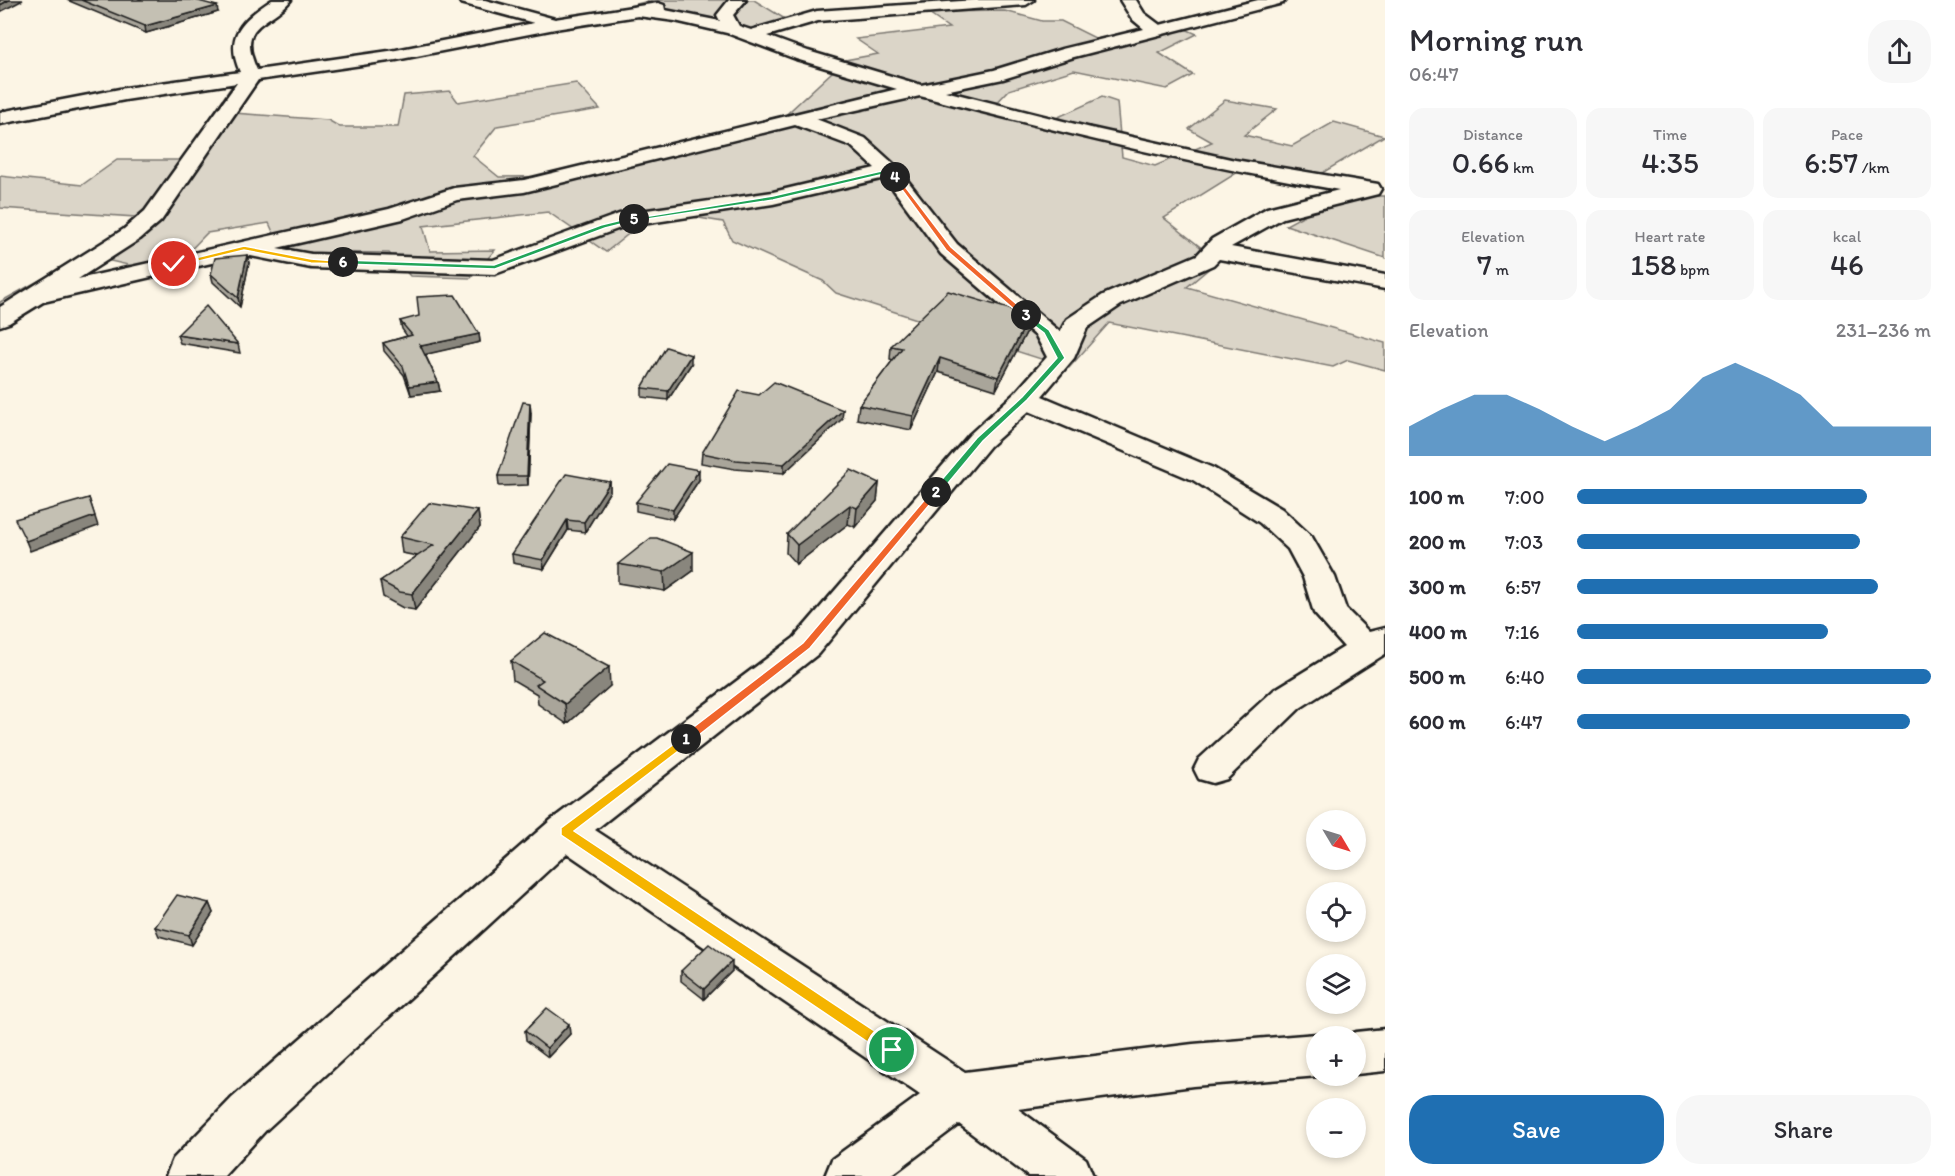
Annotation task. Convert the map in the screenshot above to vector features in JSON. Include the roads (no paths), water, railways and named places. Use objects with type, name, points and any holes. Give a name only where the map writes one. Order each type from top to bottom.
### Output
[{"type":"street","points":[[251,77],[241,49],[245,33],[256,20],[283,0]]},
{"type":"street","points":[[467,0],[555,24]]},
{"type":"street","points":[[738,0],[725,15],[741,33]]},
{"type":"street","points":[[741,33],[818,16],[1026,0]]},
{"type":"street","points":[[1128,0],[1138,16],[1158,31]]},
{"type":"street","points":[[35,296],[395,214],[454,194],[524,186],[797,118],[997,75],[1068,53],[1277,0]]},
{"type":"street","points":[[0,118],[125,94],[396,55],[555,24],[691,3]]},
{"type":"street","points":[[637,11],[675,16],[741,33],[802,55],[923,91],[1151,149],[1377,190]]},
{"type":"street","points":[[0,318],[144,225],[153,216],[251,77]]},
{"type":"street","points":[[797,118],[858,142],[890,171],[949,249],[1047,332],[1061,358]]},
{"type":"street","points":[[244,248],[311,261],[495,267],[619,221],[773,198],[890,171]]},
{"type":"street","points":[[191,1176],[249,1114],[565,831],[807,646],[974,447],[1024,399],[1061,358],[1076,324],[1112,300],[1205,260],[1220,244],[1275,213],[1377,190]]},
{"type":"street","points":[[1214,250],[1385,282]]},
{"type":"street","points":[[1024,399],[1203,474],[1271,516],[1300,544],[1319,577],[1331,613],[1375,644],[1287,699],[1213,769]]},
{"type":"street","points":[[565,831],[959,1095],[1068,1176]]},
{"type":"street","points":[[1366,1052],[1385,1050]]},
{"type":"street","points":[[849,1176],[959,1095],[1193,1065],[1306,1056]]}]
